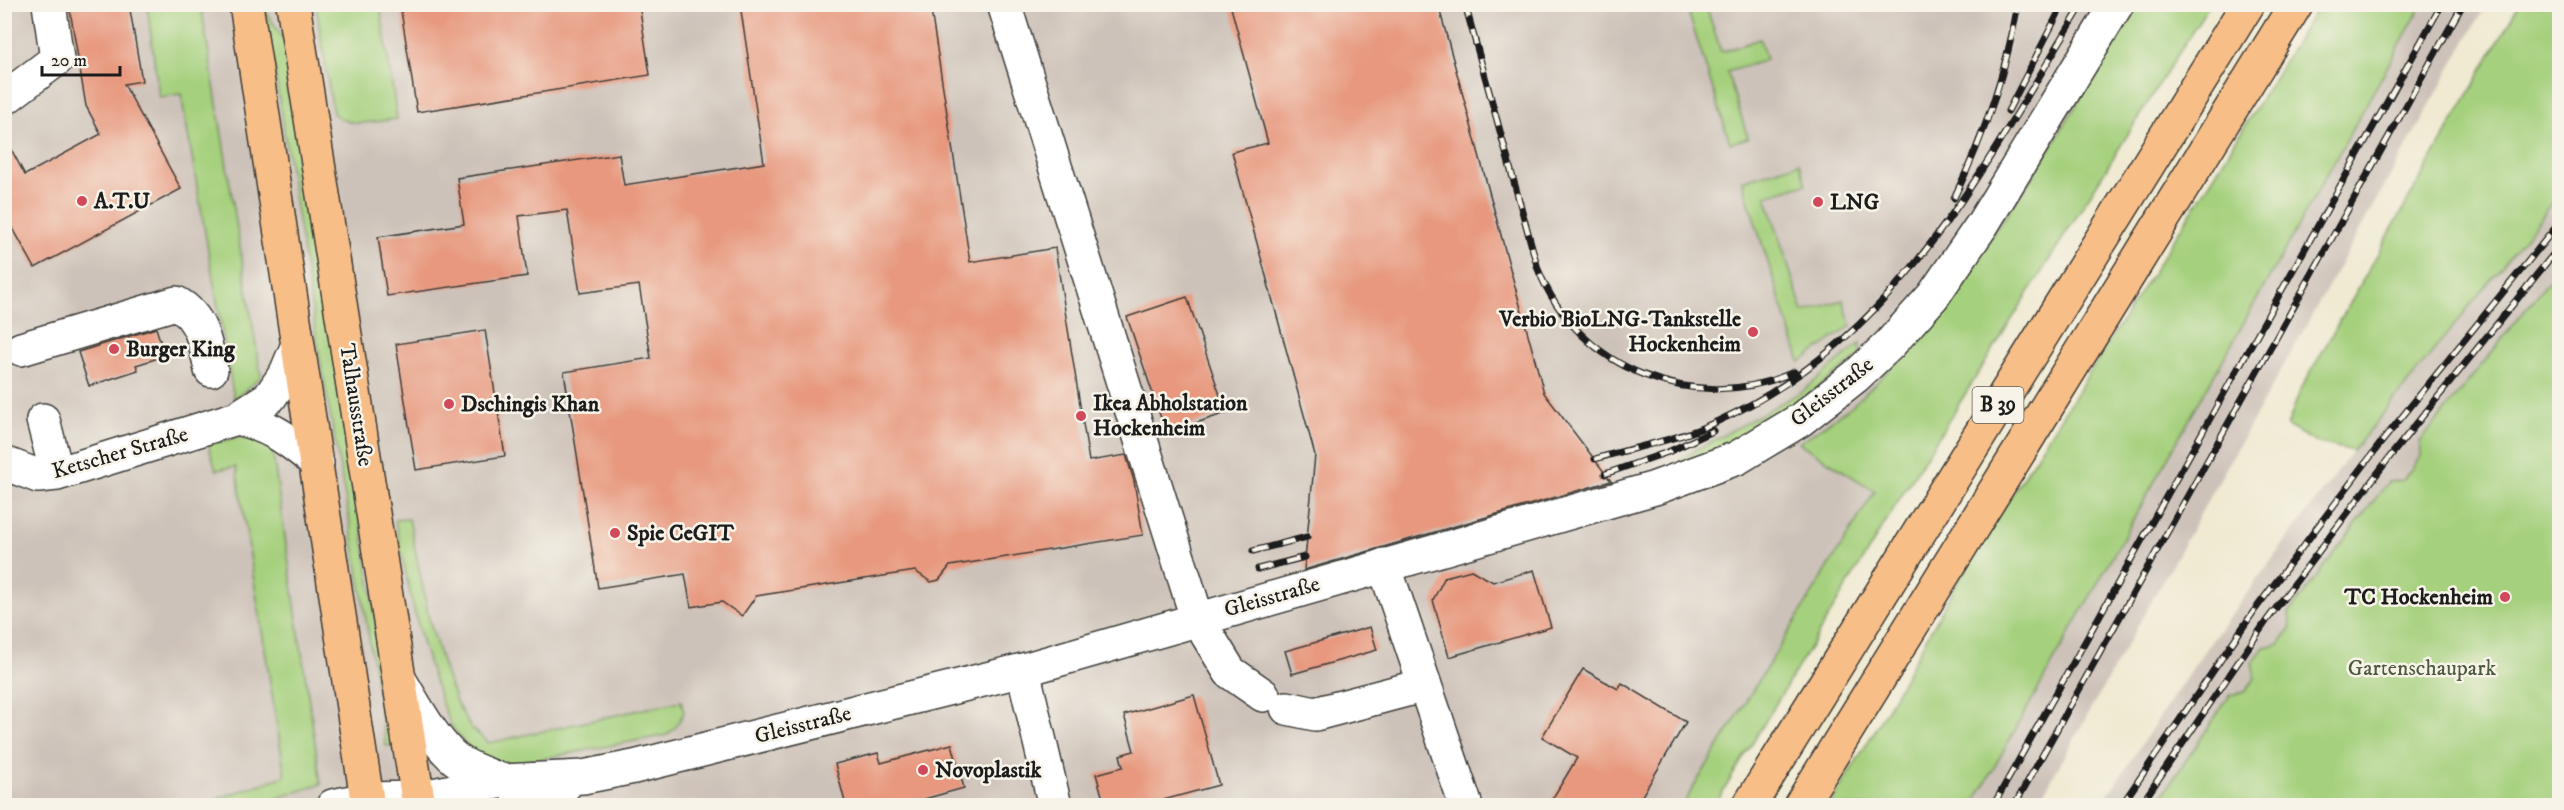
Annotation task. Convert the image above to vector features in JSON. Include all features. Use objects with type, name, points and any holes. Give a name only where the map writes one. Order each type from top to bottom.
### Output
[{"type":"main road","points":[[246,4],[368,802]]},
{"type":"main road","name":"Talhausstraße","points":[[293,4],[419,802]]},
{"type":"main road","name":"B 39","points":[[1749,806],[2248,4]]},
{"type":"main road","name":"B 39","points":[[1800,806],[2296,4]]},
{"type":"street","points":[[4,99],[57,59],[49,4]]},
{"type":"street","points":[[1004,4],[1197,618],[1230,672],[1275,701],[1316,714],[1425,685]]},
{"type":"street","name":"Gleisstraße","points":[[333,806],[368,802],[419,802],[510,793],[634,767],[1023,670],[1654,488],[1737,458],[1800,420],[1856,376],[1889,345],[1933,296],[1982,225],[2117,4]]},
{"type":"street","points":[[21,349],[176,303],[194,315],[212,370]]},
{"type":"street","name":"Ketscher Straße","points":[[4,463],[38,476],[57,474],[237,418],[270,397],[286,373],[297,347]]},
{"type":"street","points":[[237,418],[264,425],[297,446],[317,463]]},
{"type":"street","points":[[43,420],[57,474]]},
{"type":"street","points":[[1384,565],[1466,803]]},
{"type":"street","points":[[1023,670],[1054,806]]},
{"type":"street","points":[[399,678],[428,726],[453,757],[510,793]]},
{"type":"shaded area","points":[[5,5],[2137,5],[2029,183],[1914,345],[1853,405],[1799,443],[1876,491],[1682,805],[5,806]]},
{"type":"shaded area","points":[[2422,5],[2486,5],[2037,805],[1973,806]]},
{"type":"shaded area","points":[[2559,195],[2559,268],[2420,441],[2421,456],[2403,481],[2388,483],[2290,612],[2291,628],[2245,692],[2230,695],[2156,805],[2100,806],[2204,651],[2366,433]]},
{"type":"green space","points":[[147,5],[201,5],[261,377],[234,399],[181,94],[159,97]]},
{"type":"green space","points":[[316,5],[380,5],[397,119],[354,122],[339,118],[333,113]]},
{"type":"green space","points":[[1686,5],[1706,5],[1721,52],[1760,39],[1766,60],[1727,72],[1748,138],[1730,143]]},
{"type":"green space","points":[[2137,5],[2209,5],[1900,498],[1715,805],[1682,806],[1875,491],[1799,443],[1853,405],[1914,345],[2029,183]]},
{"type":"green space","points":[[2319,5],[2422,5],[1973,805],[1829,806],[1874,732],[1966,567],[2214,176]]},
{"type":"green space","points":[[2519,5],[2559,5],[2559,195],[2353,451],[2315,442],[2287,426],[2300,391]]},
{"type":"green space","points":[[265,10],[288,46],[395,745],[386,746],[356,557],[318,347]]},
{"type":"green space","points":[[1799,163],[1806,184],[1766,196],[1803,312],[1843,300],[1851,326],[1800,362],[1742,181]]},
{"type":"green space","name":"Gartenschaupark","points":[[2559,268],[2559,805],[2156,805],[2230,695],[2245,692],[2255,678],[2252,663],[2264,647],[2279,644],[2291,628],[2289,613],[2388,482],[2403,480],[2421,456],[2420,442]]},
{"type":"green space","points":[[1860,344],[1860,356],[1767,425],[1684,467],[1680,459],[1803,391]]},
{"type":"green space","points":[[240,437],[256,440],[272,448],[321,784],[257,805],[196,806],[285,776],[236,467],[216,470],[208,444]]},
{"type":"green space","points":[[409,519],[429,619],[445,672],[457,704],[471,728],[489,743],[681,701],[684,712],[676,727],[667,735],[508,765],[491,761],[476,753],[463,742],[446,716],[421,638],[395,520]]},
{"type":"building","name":"A.T.U","points":[[69,4],[129,4],[142,81],[124,84],[181,189],[35,268],[4,212],[4,136],[25,175],[101,134],[86,106]]},
{"type":"building","points":[[400,4],[639,4],[650,75],[417,112]]},
{"type":"building","points":[[740,4],[930,4],[970,262],[1055,248],[1089,461],[1126,455],[1134,481],[1143,535],[950,566],[939,580],[931,582],[915,571],[756,596],[742,616],[722,602],[691,607],[685,574],[598,588],[564,372],[651,358],[639,285],[580,293],[567,210],[519,216],[527,276],[387,296],[378,237],[464,224],[457,178],[619,154],[624,185],[764,163]]},
{"type":"building","points":[[1230,4],[1438,4],[1544,393],[1611,481],[1304,570],[1315,455],[1232,152],[1268,143]]},
{"type":"building","points":[[1187,297],[1226,413],[1166,433],[1127,317]]},
{"type":"building","name":"Burger King","points":[[156,328],[165,356],[136,365],[138,370],[89,386],[78,352]]},
{"type":"building","points":[[485,330],[505,456],[416,470],[396,344]]},
{"type":"building","points":[[1471,570],[1493,582],[1534,570],[1551,627],[1449,657],[1433,600],[1445,577]]},
{"type":"building","points":[[1370,627],[1377,650],[1292,674],[1285,651]]},
{"type":"building","points":[[1583,669],[1618,689],[1622,683],[1686,722],[1636,806],[1548,806],[1577,758],[1542,737]]},
{"type":"building","points":[[1194,695],[1219,785],[1141,806],[1105,806],[1096,774],[1123,767],[1120,755],[1134,751],[1124,715]]},
{"type":"building","points":[[952,744],[964,788],[899,806],[846,806],[835,764],[878,753],[881,763]]},
{"type":"railway","points":[[1465,4],[1538,269],[1556,304],[1581,334],[1610,358],[1644,375],[1680,385],[1718,389],[1756,384],[1794,372]]},
{"type":"railway","points":[[1954,198],[1993,104],[2018,4]]},
{"type":"railway","points":[[2008,111],[2063,4]]},
{"type":"railway","points":[[1595,459],[1672,438],[1716,422],[1781,387],[1837,345],[1887,296],[1931,243],[1971,186],[2083,4]]},
{"type":"railway","points":[[1993,806],[2442,4]]},
{"type":"railway","points":[[2014,806],[2463,4]]},
{"type":"railway","points":[[2121,806],[2254,611],[2380,444],[2560,222]]},
{"type":"railway","points":[[2140,806],[2267,620],[2392,454],[2560,246]]},
{"type":"railway","points":[[1605,474],[1668,452],[1713,431]]},
{"type":"railway","points":[[1253,551],[1307,537]]},
{"type":"railway","points":[[1258,569],[1305,557]]},
{"type":"place","name":"A.T.U","points":[[82,201]]},
{"type":"place","name":"LNG","points":[[1818,202]]},
{"type":"place","name":"Verbio BioLNG-Tankstelle Hockenheim","points":[[1753,332]]},
{"type":"place","name":"Burger King","points":[[114,349]]},
{"type":"place","name":"Dschingis Khan","points":[[449,404]]},
{"type":"place","name":"Ikea Abholstation Hockenheim","points":[[1081,416]]},
{"type":"place","name":"Spie CeGIT","points":[[615,533]]},
{"type":"place","name":"TC Hockenheim","points":[[2505,597]]},
{"type":"place","name":"Novoplastik","points":[[923,770]]}]
